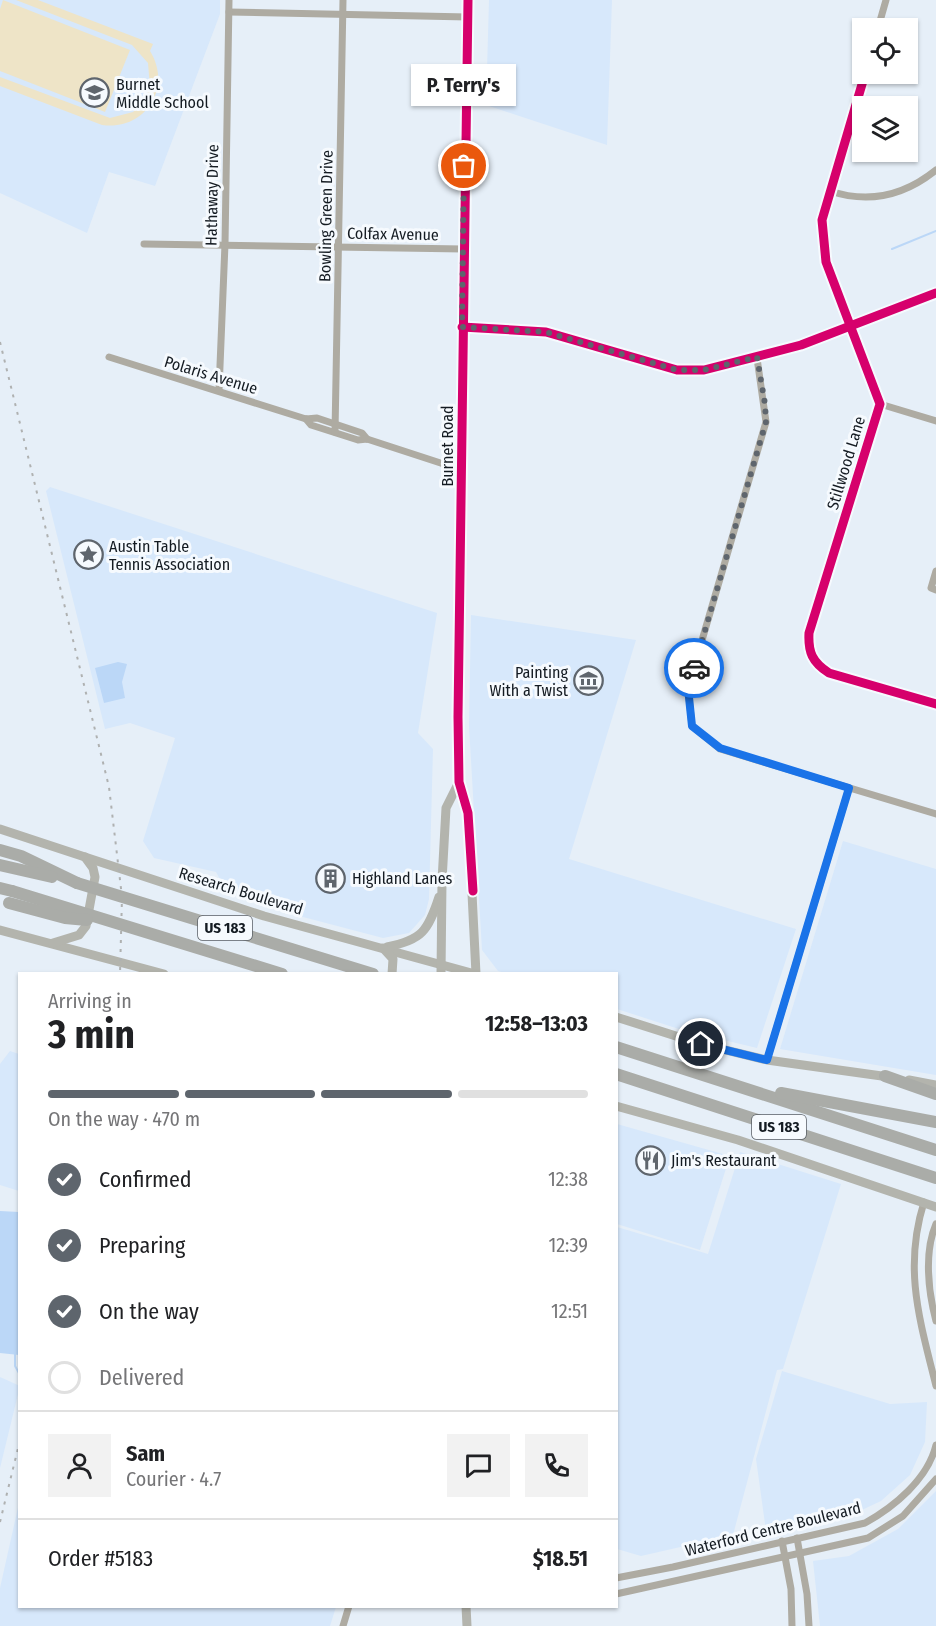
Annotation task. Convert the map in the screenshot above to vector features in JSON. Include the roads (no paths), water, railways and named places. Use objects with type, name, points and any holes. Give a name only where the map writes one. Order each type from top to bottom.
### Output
[{"type":"highway","points":[[0,849],[21,856],[77,883]]},
{"type":"highway","name":"US 183","points":[[0,865],[77,883],[366,972]]},
{"type":"highway","name":"US 183","points":[[6,889],[275,972]]},
{"type":"highway","points":[[4,902],[65,918],[115,923]]},
{"type":"highway","name":"US 183","points":[[618,1048],[936,1150]]},
{"type":"highway","name":"US 183","points":[[619,1075],[936,1178]]},
{"type":"highway","points":[[885,1076],[936,1094]]},
{"type":"highway","points":[[746,1087],[936,1122]]},
{"type":"main road","name":"Burnet Road","points":[[468,0],[462,327],[459,782],[468,813],[475,972]]},
{"type":"main road","name":"Burnet Road","points":[[441,972],[446,808],[459,782]]},
{"type":"main road","name":"Research Boulevard","points":[[0,829],[264,916],[469,972]]},
{"type":"main road","points":[[50,944],[79,935],[86,926],[95,877],[93,868],[86,857]]},
{"type":"main road","points":[[383,948],[402,944],[421,935],[431,920],[442,889]]},
{"type":"main road","points":[[0,930],[156,972]]},
{"type":"main road","points":[[383,948],[393,959],[392,972]]},
{"type":"main road","points":[[618,1018],[701,1044],[767,1060],[936,1084]]},
{"type":"main road","points":[[618,1107],[738,1140],[936,1207]]},
{"type":"main road","points":[[466,1608],[467,1626]]},
{"type":"street","name":"Hathaway Drive","points":[[219,390],[225,244],[229,0]]},
{"type":"street","name":"Bowling Green Drive","points":[[335,428],[342,0]]},
{"type":"street","points":[[881,18],[886,0]]},
{"type":"street","points":[[229,12],[468,17]]},
{"type":"street","name":"Stillwood Lane","points":[[862,84],[822,220],[821,233],[826,262],[880,404],[809,633],[811,656],[817,665],[829,673],[936,704]]},
{"type":"street","points":[[830,191],[870,199],[908,188],[936,170]]},
{"type":"street","name":"Colfax Avenue","points":[[144,244],[463,249]]},
{"type":"street","points":[[462,327],[546,332],[677,370],[704,370],[801,345],[936,293]]},
{"type":"street","name":"Polaris Avenue","points":[[109,357],[306,419],[317,418],[335,428],[363,433],[368,439],[462,470]]},
{"type":"street","points":[[757,357],[766,422],[688,688],[692,726],[720,748],[936,814]]},
{"type":"street","points":[[880,404],[936,421]]},
{"type":"street","points":[[936,571],[931,588],[936,590]]},
{"type":"street","points":[[767,1060],[849,788]]},
{"type":"street","points":[[924,1202],[917,1225],[913,1275],[915,1299],[936,1386]]},
{"type":"street","points":[[936,1224],[930,1249],[929,1266],[936,1321]]},
{"type":"street","name":"Waterford Centre Boulevard","points":[[618,1578],[849,1528],[878,1516],[910,1489],[928,1465],[936,1445]]},
{"type":"street","name":"Waterford Centre Boulevard","points":[[618,1594],[868,1538],[887,1528],[915,1505],[936,1479]]},
{"type":"street","points":[[797,1538],[809,1626]]},
{"type":"street","points":[[782,1541],[792,1598],[792,1626]]},
{"type":"street","points":[[343,1626],[348,1608]]},
{"type":"water","points":[[118,662],[127,664],[122,682],[125,698],[104,703],[95,668]]},
{"type":"water","points":[[0,1211],[18,1212],[18,1355],[0,1353]]},
{"type":"waterway","points":[[892,249],[936,231]]},
{"type":"waterway","points":[[15,1352],[15,1366],[18,1371]]},
{"type":"railway","points":[[0,342],[109,787],[122,897],[120,972]]},
{"type":"railway","points":[[0,1522],[18,1448]]},
{"type":"place","name":"Burnet Middle School","points":[[95,93]]},
{"type":"place","name":"P. Terry's","points":[[464,166]]},
{"type":"place","name":"Austin Table Tennis Association","points":[[88,555]]},
{"type":"place","name":"Painting With a Twist","points":[[589,681]]},
{"type":"place","name":"Highland Lanes","points":[[331,878]]},
{"type":"place","name":"Jim's Restaurant","points":[[650,1160]]}]
